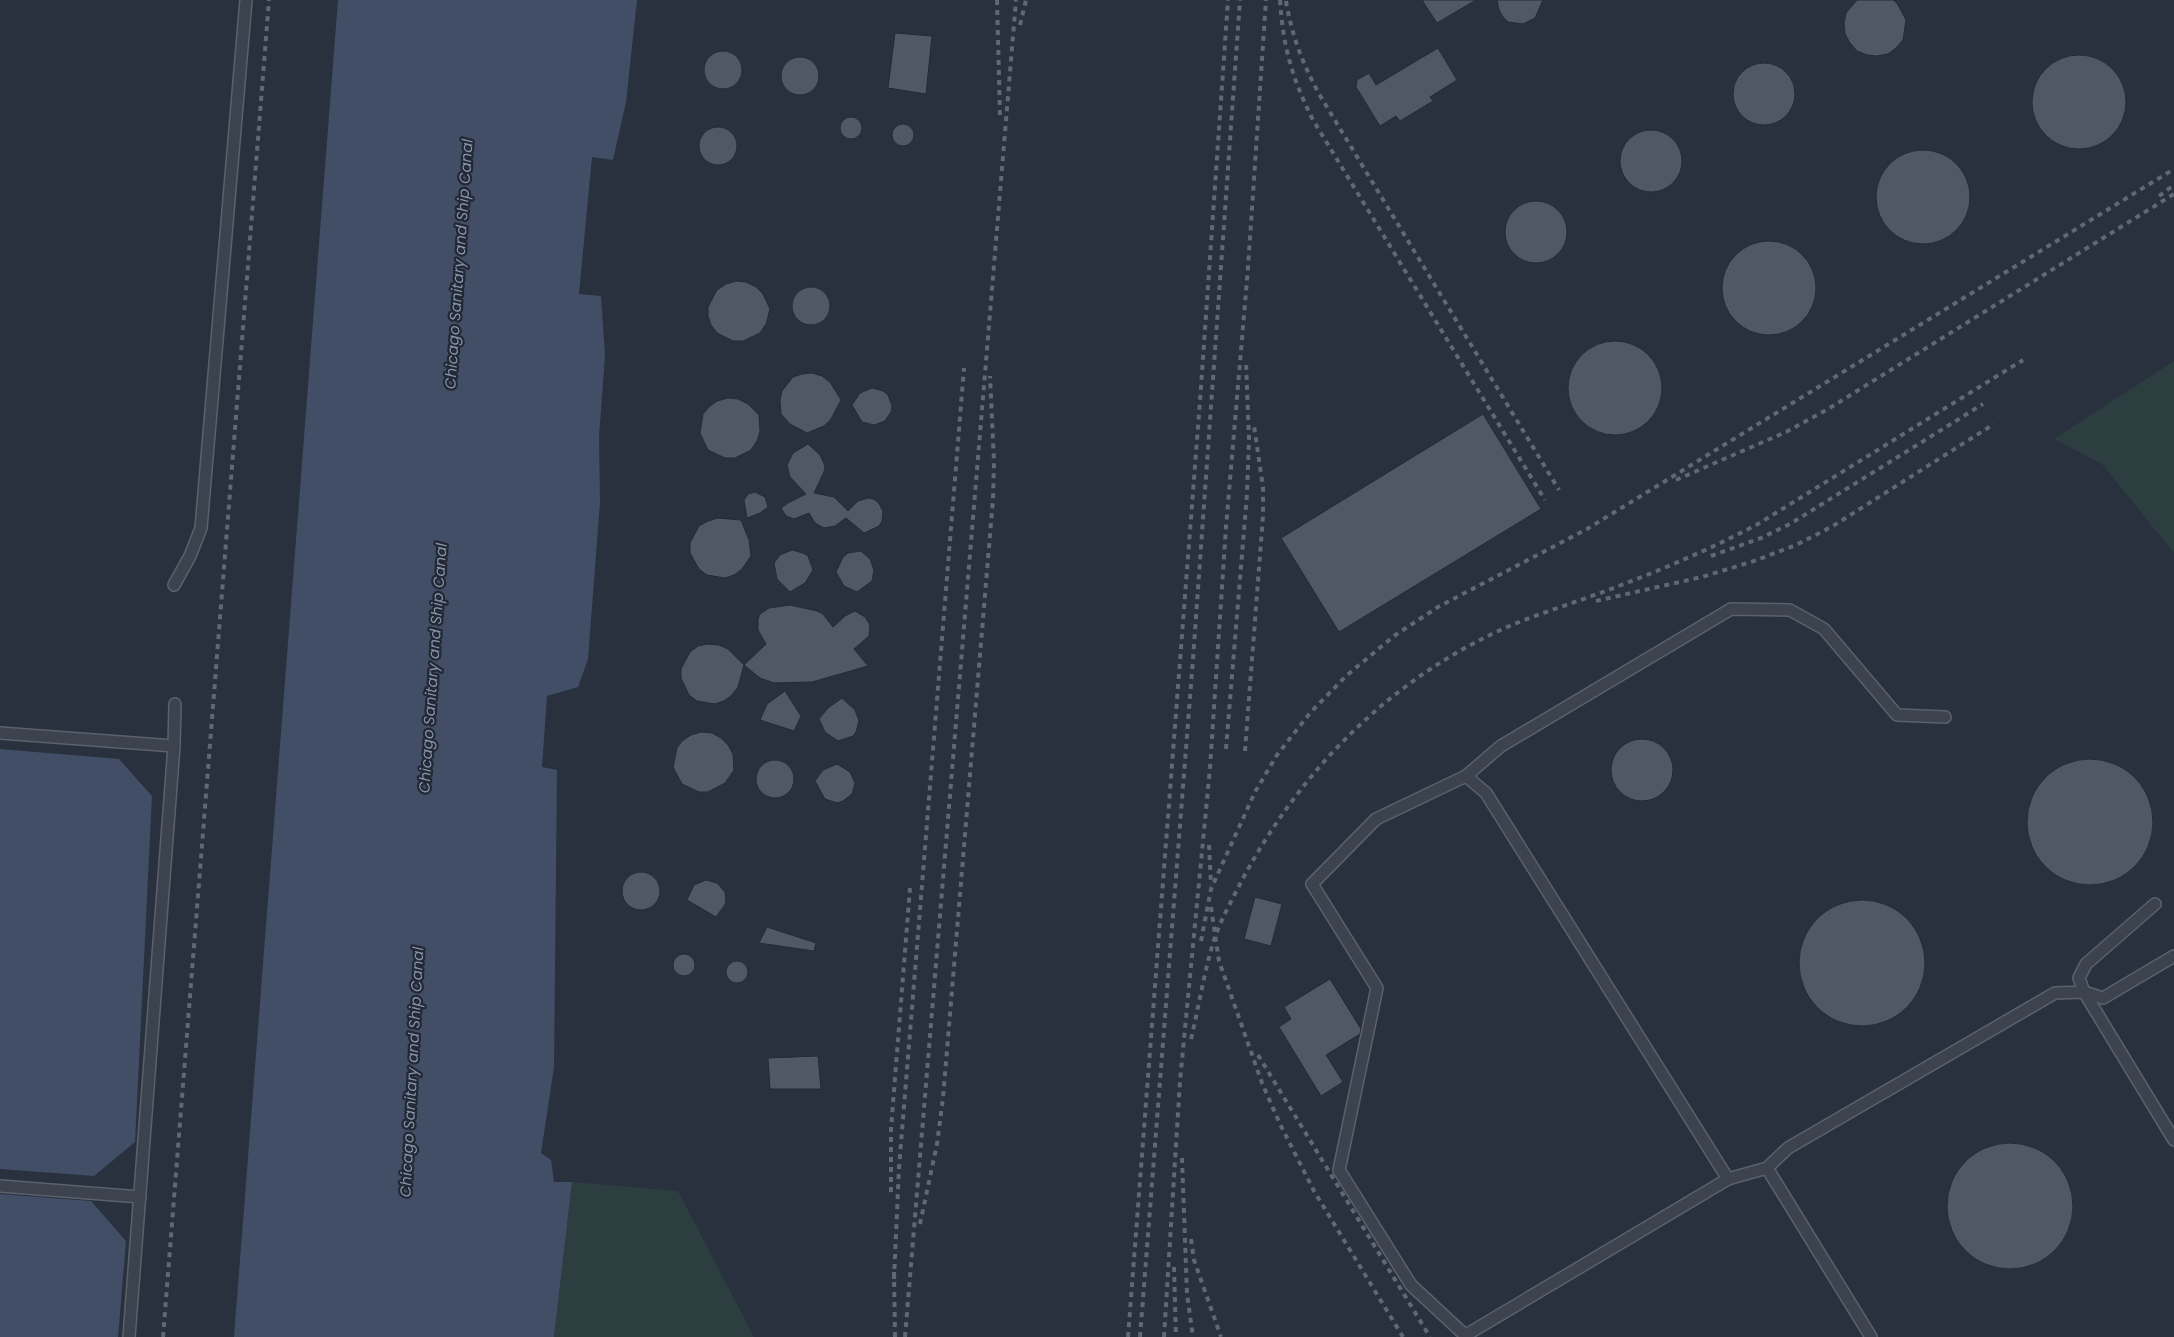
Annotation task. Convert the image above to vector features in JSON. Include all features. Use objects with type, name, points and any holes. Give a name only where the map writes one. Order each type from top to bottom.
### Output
[{"type":"lane","points":[[174,585],[190,556],[201,528],[246,0]]},
{"type":"lane","points":[[1945,717],[1897,715],[1824,629],[1790,610],[1731,608],[1501,746],[1466,776],[1376,819],[1312,884],[1377,988],[1339,1170],[1411,1285],[1466,1336],[1728,1179],[1767,1168],[1788,1148],[2055,992],[2084,992],[2103,998],[2174,956]]},
{"type":"lane","points":[[129,1337],[174,746],[175,704]]},
{"type":"lane","points":[[0,733],[174,746]]},
{"type":"lane","points":[[1466,776],[1486,792],[1728,1179]]},
{"type":"lane","points":[[2155,904],[2086,964],[2079,978],[2084,992],[2174,1140]]},
{"type":"lane","points":[[1767,1168],[1871,1337]]},
{"type":"lane","points":[[0,1186],[140,1197]]},
{"type":"shaded area","points":[[2174,361],[2174,553],[2102,464],[2054,439]]},
{"type":"shaded area","points":[[572,1182],[678,1191],[754,1337],[554,1337]]},
{"type":"water","name":"Chicago Sanitary and Ship Canal","points":[[338,0],[637,0],[626,102],[613,160],[592,157],[579,294],[601,296],[605,355],[599,437],[600,502],[588,659],[578,687],[547,696],[542,767],[557,770],[554,1067],[541,1153],[551,1160],[554,1182],[572,1182],[554,1337],[234,1337]]},
{"type":"water","points":[[0,749],[119,759],[152,796],[135,1142],[94,1176],[0,1169]]},
{"type":"water","points":[[0,1194],[91,1201],[126,1241],[118,1337],[0,1337]]},
{"type":"building","points":[[1422,0],[1476,0],[1437,23]]},
{"type":"building","points":[[1497,0],[1543,0],[1535,18],[1523,24],[1508,22],[1499,10]]},
{"type":"building","points":[[1857,0],[1893,0],[1897,3],[1906,20],[1903,40],[1888,54],[1867,55],[1857,51],[1850,43],[1845,34],[1844,23],[1846,13]]},
{"type":"building","points":[[895,33],[932,36],[926,94],[888,88]]},
{"type":"building","points":[[1438,48],[1457,80],[1430,97],[1433,101],[1400,121],[1396,116],[1380,126],[1356,87],[1357,80],[1369,73],[1376,85]]},
{"type":"building","points":[[723,51],[736,57],[742,70],[736,83],[723,89],[710,83],[704,70],[710,57]]},
{"type":"building","points":[[2079,55],[2097,59],[2112,69],[2122,84],[2126,102],[2122,120],[2112,135],[2097,145],[2079,149],[2061,145],[2046,135],[2036,120],[2032,102],[2036,84],[2046,69],[2061,59]]},
{"type":"building","points":[[800,57],[813,63],[819,76],[813,89],[800,95],[787,89],[781,76],[787,63]]},
{"type":"building","points":[[1764,63],[1776,65],[1786,72],[1793,82],[1795,94],[1793,106],[1786,116],[1776,123],[1764,125],[1752,123],[1742,116],[1735,106],[1733,94],[1735,82],[1742,72],[1752,65]]},
{"type":"building","points":[[851,117],[859,120],[862,128],[859,136],[851,139],[843,136],[840,128],[843,120]]},
{"type":"building","points":[[903,124],[911,127],[914,135],[911,143],[903,146],[895,143],[892,135],[895,127]]},
{"type":"building","points":[[718,127],[731,133],[737,146],[731,159],[718,165],[705,159],[699,146],[705,133]]},
{"type":"building","points":[[1651,130],[1663,132],[1673,139],[1680,149],[1682,161],[1680,173],[1673,183],[1663,190],[1651,192],[1639,190],[1629,183],[1622,173],[1620,161],[1622,149],[1629,139],[1639,132]]},
{"type":"building","points":[[1923,150],[1941,154],[1956,164],[1966,179],[1970,197],[1966,215],[1956,230],[1941,240],[1923,244],[1905,240],[1890,230],[1880,215],[1876,197],[1880,179],[1890,164],[1905,154]]},
{"type":"building","points":[[1536,201],[1548,203],[1558,210],[1565,220],[1567,232],[1565,244],[1558,254],[1548,261],[1536,263],[1524,261],[1514,254],[1507,244],[1505,232],[1507,220],[1514,210],[1524,203]]},
{"type":"building","points":[[1769,241],[1787,245],[1802,255],[1812,270],[1816,288],[1812,306],[1802,321],[1787,331],[1769,335],[1751,331],[1736,321],[1726,306],[1722,288],[1726,270],[1736,255],[1751,245]]},
{"type":"building","points":[[736,281],[746,282],[756,287],[763,294],[770,309],[766,324],[760,333],[743,341],[733,341],[717,333],[711,325],[708,316],[708,307],[717,290],[726,284]]},
{"type":"building","points":[[811,287],[824,293],[830,306],[824,319],[811,325],[798,319],[792,306],[798,293]]},
{"type":"building","points":[[1615,341],[1633,345],[1648,355],[1658,370],[1662,388],[1658,406],[1648,421],[1633,431],[1615,435],[1597,431],[1582,421],[1572,406],[1568,388],[1572,370],[1582,355],[1597,345]]},
{"type":"building","points":[[812,373],[822,376],[830,382],[841,400],[831,419],[824,426],[807,433],[790,424],[781,414],[780,400],[782,391],[793,377]]},
{"type":"building","points":[[872,388],[883,391],[888,395],[892,406],[891,412],[885,421],[874,425],[862,422],[852,405],[860,393]]},
{"type":"building","points":[[728,398],[738,399],[748,404],[759,415],[760,431],[757,441],[751,450],[735,458],[725,458],[708,450],[700,433],[703,414],[717,401]]},
{"type":"building","points":[[1483,414],[1541,509],[1339,632],[1281,538]]},
{"type":"building","points":[[808,444],[820,455],[825,466],[814,493],[834,497],[848,511],[858,501],[868,498],[873,499],[878,502],[883,511],[882,521],[879,526],[864,533],[846,518],[835,526],[824,528],[815,523],[809,513],[794,519],[786,516],[781,508],[806,494],[790,477],[787,465],[793,453]]},
{"type":"building","points":[[755,492],[765,497],[768,507],[760,513],[747,518],[744,500],[748,494]]},
{"type":"building","points":[[718,518],[741,520],[749,540],[751,556],[742,569],[734,575],[725,578],[707,575],[699,569],[690,553],[690,543],[699,526]]},
{"type":"building","points":[[792,550],[808,556],[813,570],[805,583],[790,592],[777,579],[774,563],[780,555]]},
{"type":"building","points":[[861,551],[870,559],[874,570],[872,581],[857,592],[844,586],[836,572],[843,557],[848,553]]},
{"type":"building","points":[[790,605],[823,614],[833,627],[845,616],[855,611],[865,617],[870,625],[869,636],[854,649],[868,666],[812,682],[774,683],[760,678],[744,665],[766,644],[758,630],[760,614],[769,608]]},
{"type":"building","points":[[708,644],[719,645],[728,649],[744,665],[738,687],[724,701],[715,704],[697,701],[689,695],[681,678],[681,669],[690,652],[698,646]]},
{"type":"building","points":[[785,691],[801,716],[794,731],[760,720],[767,704]]},
{"type":"building","points":[[842,698],[855,710],[859,721],[853,736],[838,741],[825,732],[819,719],[828,708]]},
{"type":"building","points":[[701,732],[712,733],[721,738],[733,754],[734,770],[725,783],[708,792],[699,792],[682,784],[673,767],[677,748],[682,741],[691,735]]},
{"type":"building","points":[[1642,739],[1654,741],[1664,748],[1671,758],[1673,770],[1671,782],[1664,792],[1654,799],[1642,801],[1630,799],[1620,792],[1613,782],[1611,770],[1613,758],[1620,748],[1630,741]]},
{"type":"building","points":[[2090,759],[2114,764],[2134,778],[2148,798],[2153,822],[2148,846],[2134,866],[2114,880],[2090,885],[2066,880],[2046,866],[2032,846],[2027,822],[2032,798],[2046,778],[2066,764]]},
{"type":"building","points":[[775,760],[788,766],[794,779],[788,792],[775,798],[762,792],[756,779],[762,766]]},
{"type":"building","points":[[837,764],[850,772],[855,783],[852,794],[837,803],[825,799],[815,781],[823,770]]},
{"type":"building","points":[[641,872],[654,878],[660,891],[654,904],[641,910],[628,904],[622,891],[628,878]]},
{"type":"building","points":[[706,880],[717,883],[725,892],[726,903],[716,917],[687,900],[694,885]]},
{"type":"building","points":[[1255,897],[1282,904],[1271,946],[1244,939]]},
{"type":"building","points":[[1862,900],[1886,905],[1906,919],[1920,939],[1925,963],[1920,987],[1906,1007],[1886,1021],[1862,1026],[1838,1021],[1818,1007],[1804,987],[1799,963],[1804,939],[1818,919],[1838,905]]},
{"type":"building","points":[[767,927],[816,943],[814,951],[759,943]]},
{"type":"building","points":[[684,954],[692,957],[695,965],[692,973],[684,976],[676,973],[673,965],[676,957]]},
{"type":"building","points":[[737,961],[745,964],[748,972],[745,980],[737,983],[729,980],[726,972],[729,964]]},
{"type":"building","points":[[1330,979],[1361,1029],[1360,1034],[1326,1055],[1343,1082],[1321,1096],[1279,1027],[1291,1019],[1284,1007]]},
{"type":"building","points":[[818,1056],[821,1089],[770,1089],[768,1058]]},
{"type":"building","points":[[2010,1143],[2034,1148],[2054,1162],[2068,1182],[2073,1206],[2068,1230],[2054,1250],[2034,1264],[2010,1269],[1986,1264],[1966,1250],[1952,1230],[1947,1206],[1952,1182],[1966,1162],[1986,1148]]},
{"type":"railway","points":[[163,1337],[269,0]]},
{"type":"railway","points":[[997,0],[1000,117]]},
{"type":"railway","points":[[905,1337],[1016,0]]},
{"type":"railway","points":[[1020,25],[1026,0]]},
{"type":"railway","points":[[1128,1337],[1200,401],[1228,0]]},
{"type":"railway","points":[[1140,1337],[1193,659],[1240,0]]},
{"type":"railway","points":[[1164,1337],[1180,1081],[1210,768],[1226,527],[1248,268],[1266,0]]},
{"type":"railway","points":[[1280,0],[1286,48],[1299,90],[1313,120],[1545,500]]},
{"type":"railway","points":[[1286,1],[1298,49],[1319,94],[1559,490]]},
{"type":"railway","points":[[1201,941],[1211,889],[1255,792],[1277,755],[1310,713],[1346,676],[1394,636],[1438,607],[1587,529],[2174,169]]},
{"type":"railway","points":[[2159,196],[2174,185]]},
{"type":"railway","points":[[1676,480],[1786,432],[1828,409],[2174,194]]},
{"type":"railway","points":[[1191,1039],[1214,940],[1222,919],[1262,845],[1287,807],[1315,772],[1345,739],[1378,709],[1413,681],[1450,657],[1502,629],[1653,572],[1717,545],[1758,524],[2023,360]]},
{"type":"railway","points":[[1226,749],[1247,494],[1249,439],[1246,362]]},
{"type":"railway","points":[[894,1279],[899,1168],[964,368]]},
{"type":"railway","points":[[920,1224],[937,1144],[943,1098],[993,499],[994,462],[990,376]]},
{"type":"railway","points":[[1711,556],[1761,538],[1790,524],[1983,404]]},
{"type":"railway","points":[[1596,601],[1702,577],[1754,561],[1796,545],[1833,526],[1994,424]]},
{"type":"railway","points":[[1245,751],[1263,516],[1263,487],[1254,426]]},
{"type":"railway","points":[[1209,845],[1211,885]]},
{"type":"railway","points":[[891,1192],[891,1129],[910,888]]},
{"type":"railway","points":[[1211,907],[1219,961],[1262,1083],[1280,1124],[1314,1191],[1403,1337]]},
{"type":"railway","points":[[1258,1055],[1430,1337]]},
{"type":"railway","points":[[1182,1158],[1187,1294],[1193,1337]]},
{"type":"railway","points":[[1191,1239],[1194,1260],[1221,1337]]},
{"type":"railway","points":[[1174,1267],[1176,1337]]},
{"type":"railway","points":[[894,1272],[895,1337]]}]
